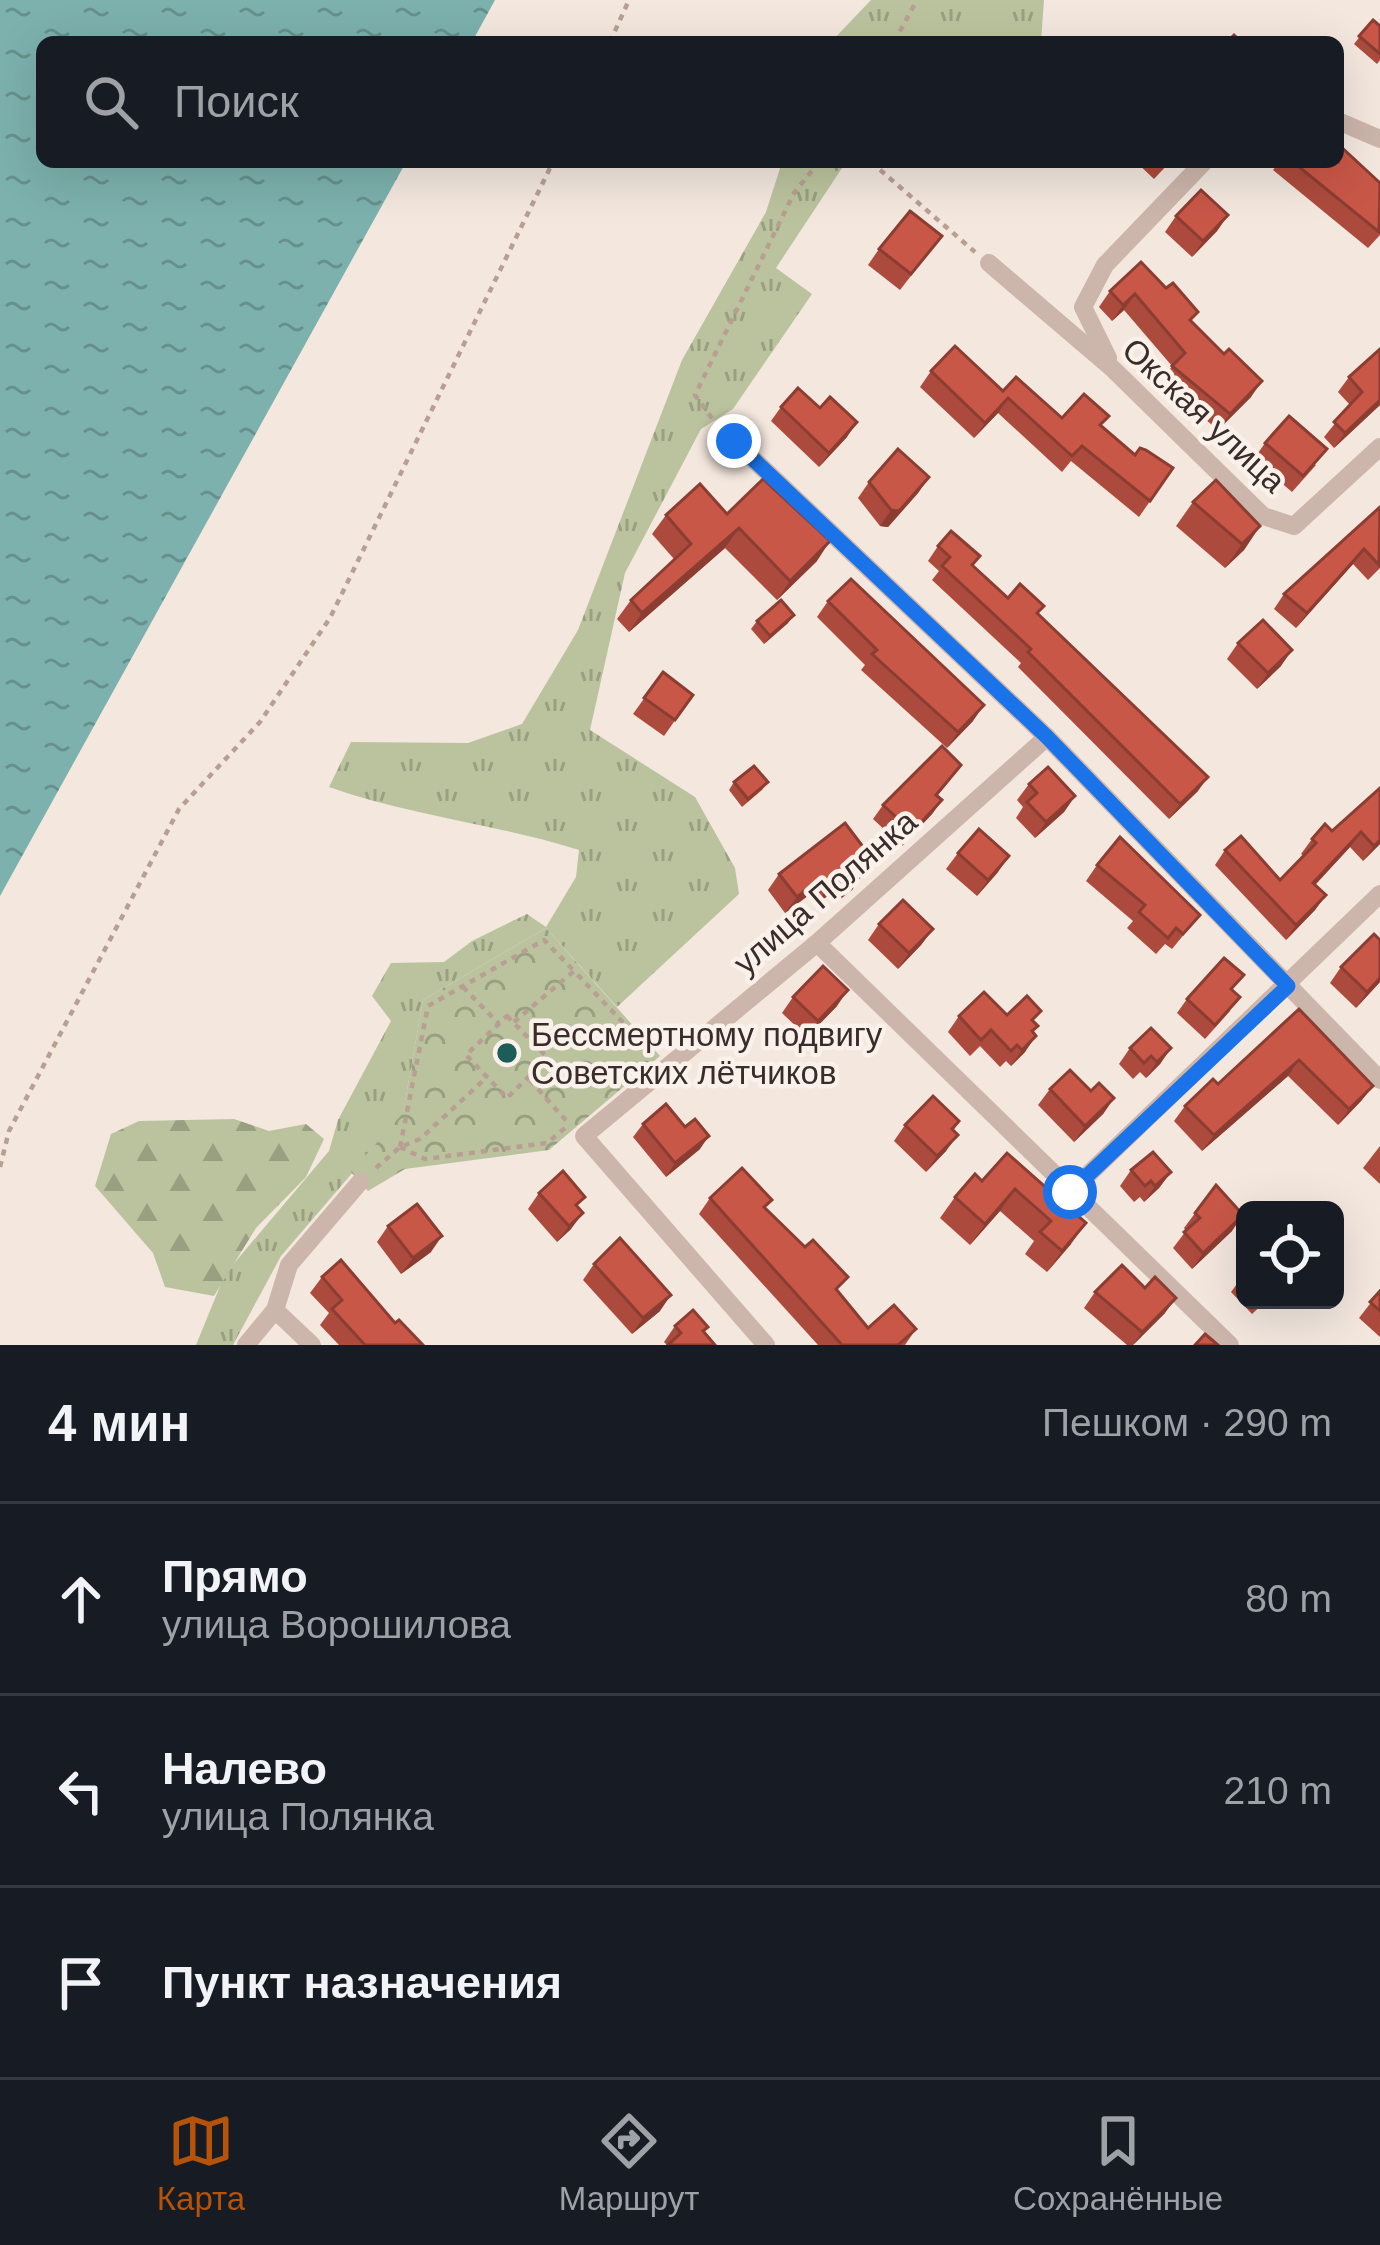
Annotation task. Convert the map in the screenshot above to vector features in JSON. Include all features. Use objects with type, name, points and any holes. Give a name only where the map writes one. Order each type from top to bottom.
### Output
[{"type":"street","points":[[1344,124],[1380,139]]},
{"type":"street","points":[[1113,369],[1083,307],[1106,265],[1198,168]]},
{"type":"street","name":"Окская улица","points":[[989,263],[1113,369],[1263,516],[1294,526],[1380,446]]},
{"type":"street","points":[[734,441],[1047,737],[1380,1080]]},
{"type":"street","name":"улица Полянка","points":[[766,1345],[584,1136],[664,1065],[817,943],[1047,737]]},
{"type":"street","points":[[1070,1192],[1380,894]]},
{"type":"street","points":[[817,943],[1230,1345]]},
{"type":"street","points":[[246,1345],[275,1310],[290,1265],[360,1182]]},
{"type":"street","points":[[275,1310],[312,1345]]},
{"type":"path","points":[[613,36],[629,0]]},
{"type":"path","points":[[897,36],[917,0]]},
{"type":"path","points":[[0,1167],[9,1131],[179,809],[260,722],[330,618],[551,168]]},
{"type":"path","points":[[734,441],[704,413],[695,395],[794,193],[815,168]]},
{"type":"path","points":[[878,168],[989,263]]},
{"type":"path","points":[[400,1147],[428,1006],[544,940],[664,1065]]},
{"type":"path","points":[[514,1022],[574,971]]},
{"type":"path","points":[[463,986],[499,1024]]},
{"type":"path","points":[[507,1016],[548,1058],[507,1098],[466,1055],[499,1024],[507,1016]]},
{"type":"path","points":[[360,1182],[400,1147],[420,1139],[487,1077]]},
{"type":"path","points":[[400,1147],[424,1159],[547,1143],[570,1124],[528,1078]]},
{"type":"green space","points":[[871,0],[1044,0],[1041,36],[837,36]]},
{"type":"green space","points":[[780,168],[842,168],[776,268],[812,294],[733,409],[701,429],[625,573],[590,730],[695,797],[735,868],[739,894],[617,1007],[546,928],[423,1000],[403,1114],[281,1256],[233,1345],[196,1345],[225,1274],[329,1151],[338,1120],[391,1021],[372,996],[391,963],[444,962],[472,941],[527,914],[546,927],[576,877],[579,850],[329,787],[351,742],[468,743],[522,724],[578,630],[682,360],[766,212]]},
{"type":"green space","points":[[546,928],[660,1056],[549,1150],[405,1169],[368,1191],[351,1172],[403,1113],[423,1000]]},
{"type":"green space","points":[[234,1119],[269,1131],[306,1124],[324,1139],[306,1177],[256,1228],[214,1296],[165,1287],[153,1253],[95,1186],[111,1134],[139,1121]]},
{"type":"water","points":[[0,0],[495,0],[475,36],[36,36],[36,168],[403,168],[0,896]]},
{"type":"building","points":[[1373,20],[1380,26],[1380,54],[1359,36]]},
{"type":"building","points":[[1344,150],[1380,183],[1379,232],[1300,168],[1344,168]]},
{"type":"building","points":[[1201,190],[1228,215],[1203,241],[1176,216]]},
{"type":"building","points":[[910,211],[942,236],[911,274],[879,249]]},
{"type":"building","points":[[1141,262],[1166,288],[1173,283],[1198,312],[1190,320],[1224,354],[1229,349],[1262,381],[1230,414],[1172,366],[1185,353],[1135,294],[1123,305],[1110,291]]},
{"type":"building","points":[[955,346],[1003,391],[1016,377],[1062,418],[1084,394],[1109,416],[1100,425],[1135,455],[1140,448],[1146,450],[1173,468],[1150,501],[1082,446],[1072,456],[1008,398],[985,423],[931,371]]},
{"type":"building","points":[[1380,349],[1380,400],[1345,433],[1334,422],[1362,392],[1349,377]]},
{"type":"building","points":[[798,388],[820,408],[830,397],[857,422],[829,453],[781,407]]},
{"type":"building","points":[[1289,416],[1327,449],[1303,476],[1265,443]]},
{"type":"building","points":[[898,449],[929,477],[899,511],[891,510],[869,482]]},
{"type":"building","points":[[763,479],[830,541],[790,581],[739,528],[642,613],[631,600],[691,544],[666,515],[700,484],[727,514]]},
{"type":"building","points":[[1216,480],[1260,526],[1242,544],[1193,502]]},
{"type":"building","points":[[1380,507],[1379,565],[1364,549],[1307,613],[1284,594]]},
{"type":"building","points":[[951,531],[980,556],[972,565],[1008,598],[1020,584],[1044,606],[1037,613],[1208,777],[1180,804],[1028,652],[1031,649],[942,566],[950,557],[938,546]]},
{"type":"building","points":[[851,579],[984,705],[958,732],[872,654],[877,650],[828,601]]},
{"type":"building","points":[[781,600],[794,615],[770,636],[757,621]]},
{"type":"building","points":[[1263,620],[1292,650],[1268,673],[1238,643]]},
{"type":"building","points":[[663,672],[693,695],[675,720],[644,698]]},
{"type":"building","points":[[942,746],[961,765],[936,795],[942,800],[912,832],[883,805]]},
{"type":"building","points":[[754,766],[768,782],[748,799],[734,782]]},
{"type":"building","points":[[1048,767],[1075,796],[1046,822],[1027,802],[1037,793],[1029,784]]},
{"type":"building","points":[[1380,788],[1380,840],[1374,846],[1361,832],[1313,883],[1326,895],[1296,925],[1225,850],[1241,836],[1280,880],[1316,843],[1312,839],[1325,824],[1332,831]]},
{"type":"building","points":[[845,823],[870,856],[856,866],[863,874],[846,887],[840,879],[827,889],[820,879],[797,897],[779,874]]},
{"type":"building","points":[[979,829],[1009,856],[988,880],[958,853]]},
{"type":"building","points":[[1120,837],[1200,915],[1183,934],[1176,928],[1168,938],[1139,912],[1145,905],[1097,865]]},
{"type":"building","points":[[903,900],[933,929],[909,953],[879,924]]},
{"type":"building","points":[[1374,934],[1380,940],[1380,978],[1367,992],[1341,967]]},
{"type":"building","points":[[1224,958],[1244,975],[1231,989],[1240,997],[1215,1025],[1187,999]]},
{"type":"building","points":[[823,966],[848,990],[818,1021],[793,997]]},
{"type":"building","points":[[984,992],[1007,1015],[1027,996],[1041,1011],[1032,1020],[1038,1026],[1032,1031],[1036,1036],[1022,1050],[1017,1045],[1011,1051],[991,1030],[981,1040],[959,1016]]},
{"type":"building","points":[[1299,1009],[1373,1086],[1349,1109],[1299,1060],[1214,1135],[1185,1106],[1213,1079],[1218,1084]]},
{"type":"building","points":[[1151,1028],[1171,1048],[1157,1062],[1151,1056],[1144,1063],[1130,1048]]},
{"type":"building","points":[[1070,1070],[1091,1091],[1099,1083],[1114,1098],[1085,1126],[1050,1089]]},
{"type":"building","points":[[933,1096],[959,1121],[952,1129],[958,1135],[937,1156],[905,1125]]},
{"type":"building","points":[[666,1104],[685,1127],[695,1119],[709,1136],[675,1163],[643,1124]]},
{"type":"building","points":[[1153,1152],[1171,1172],[1155,1186],[1151,1181],[1145,1186],[1131,1170]]},
{"type":"building","points":[[1007,1153],[1086,1223],[1062,1251],[1040,1232],[1051,1221],[1015,1189],[985,1224],[955,1197],[975,1174],[982,1181]]},
{"type":"building","points":[[742,1168],[772,1200],[764,1207],[805,1247],[813,1240],[848,1277],[836,1289],[868,1328],[894,1305],[916,1329],[898,1345],[842,1345],[710,1198]]},
{"type":"building","points":[[563,1171],[585,1197],[576,1205],[583,1213],[569,1226],[539,1193]]},
{"type":"building","points":[[1216,1185],[1236,1207],[1236,1222],[1203,1253],[1184,1232],[1200,1218],[1195,1213]]},
{"type":"building","points":[[417,1204],[442,1236],[413,1258],[388,1226]]},
{"type":"building","points":[[620,1238],[671,1295],[643,1318],[594,1264]]},
{"type":"building","points":[[341,1260],[395,1323],[399,1320],[423,1345],[365,1345],[332,1309],[342,1300],[322,1277]]},
{"type":"building","points":[[1122,1265],[1145,1288],[1155,1277],[1176,1298],[1142,1332],[1095,1292]]},
{"type":"building","points":[[1380,1291],[1380,1311],[1370,1302]]},
{"type":"building","points":[[693,1310],[708,1327],[703,1331],[715,1345],[668,1345],[681,1333],[675,1326]]},
{"type":"building","points":[[1205,1334],[1218,1345],[1195,1345]]},
{"type":"place","name":"Бессмертному подвигу Советских лётчиков","points":[[507,1053]]},
{"type":"route","points":[[734,441],[1047,737],[1288,986],[1070,1192]]}]
